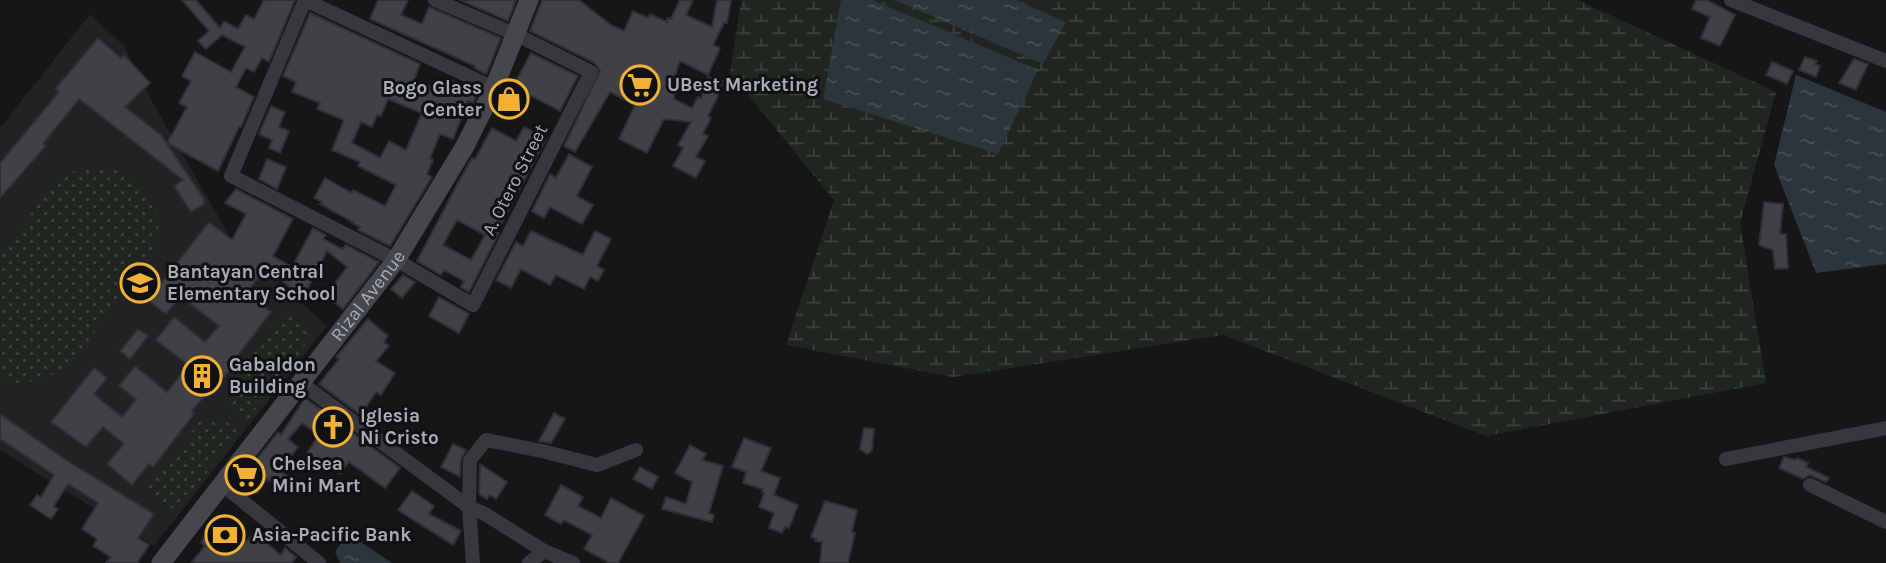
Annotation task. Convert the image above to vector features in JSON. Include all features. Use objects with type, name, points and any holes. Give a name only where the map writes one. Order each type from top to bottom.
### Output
[{"type":"main road","name":"Rizal Avenue","points":[[162,563],[396,260],[465,146],[494,88],[529,0]]},
{"type":"street","points":[[396,260],[231,176],[305,0],[494,88]]},
{"type":"street","points":[[435,0],[517,35]]},
{"type":"street","points":[[1731,0],[1886,61]]},
{"type":"street","name":"A. Otero Street","points":[[396,260],[473,305],[591,72],[517,35]]},
{"type":"street","points":[[301,383],[470,508],[485,514],[544,551],[573,563]]},
{"type":"street","points":[[1726,459],[1886,428]]},
{"type":"street","points":[[472,563],[470,460],[486,440],[597,465],[636,450]]},
{"type":"street","points":[[1810,485],[1886,522]]},
{"type":"street","points":[[223,486],[319,563]]},
{"type":"street","points":[[528,563],[544,551]]},
{"type":"shaded area","name":"Bantayan Central Elementary School","points":[[90,14],[124,46],[154,105],[232,240],[327,326],[154,546],[0,450],[0,128]]},
{"type":"green space","points":[[741,0],[841,0],[823,99],[1037,70],[873,0],[894,0],[1043,64],[1066,22],[1016,0],[1578,0],[1776,92],[1740,223],[1766,383],[1486,436],[1223,335],[953,377],[786,345],[834,200],[730,73]]},
{"type":"green space","points":[[107,166],[132,177],[152,197],[159,222],[155,252],[72,362],[44,380],[12,384],[0,378],[0,256],[54,182],[81,168]]},
{"type":"green space","points":[[285,312],[314,334],[246,422],[227,407],[230,399],[227,387]]},
{"type":"green space","points":[[220,417],[239,432],[176,512],[147,489],[199,422],[211,423]]},
{"type":"water","points":[[841,0],[873,0],[1038,70],[998,154],[823,99]]},
{"type":"water","points":[[894,0],[1016,0],[1066,22],[1043,64]]},
{"type":"water","points":[[1796,75],[1886,112],[1886,264],[1816,273],[1774,165]]},
{"type":"water","points":[[356,539],[392,563],[340,563],[335,552],[343,540]]},
{"type":"building","points":[[182,0],[196,0],[220,28],[224,21],[238,29],[246,15],[254,19],[264,0],[295,0],[269,62],[262,58],[254,72],[246,68],[236,87],[254,97],[218,171],[167,143],[187,107],[179,103],[191,81],[182,76],[195,52],[231,72],[245,47],[222,35],[206,49],[198,41],[209,31]]},
{"type":"building","points":[[378,0],[408,0],[401,15],[422,24],[429,7],[501,38],[486,74],[474,68],[475,66],[370,19]]},
{"type":"building","points":[[460,0],[516,0],[508,21]]},
{"type":"building","points":[[542,0],[579,0],[611,25],[624,31],[633,11],[648,18],[650,14],[667,22],[680,0],[693,0],[686,15],[712,27],[717,0],[731,0],[727,23],[724,23],[713,45],[720,48],[708,75],[680,61],[675,76],[674,99],[692,108],[698,97],[701,99],[708,77],[723,81],[703,134],[708,136],[696,157],[705,161],[696,178],[673,166],[683,148],[678,145],[691,122],[664,119],[647,153],[619,139],[635,105],[610,92],[575,152],[564,146],[600,71],[595,63],[530,31]]},
{"type":"building","points":[[1696,0],[1707,0],[1735,15],[1720,46],[1701,38],[1710,17],[1692,9]]},
{"type":"building","points":[[310,13],[420,64],[414,80],[443,91],[448,79],[479,91],[473,103],[468,101],[453,139],[440,134],[427,174],[432,177],[390,246],[358,230],[360,227],[314,198],[325,178],[352,193],[353,190],[385,206],[396,185],[358,166],[360,162],[332,150],[344,120],[317,109],[320,103],[292,92],[296,82],[283,76]],"holes":[[[388,99],[422,113],[406,150],[389,141],[380,158],[352,143],[361,122],[372,127],[377,115],[381,116]]]},
{"type":"building","points":[[98,38],[121,58],[124,55],[150,83],[125,107],[161,135],[204,199],[204,204],[191,212],[174,186],[183,180],[79,99],[43,144],[46,146],[0,198],[0,163],[59,92],[55,89]]},
{"type":"building","points":[[531,53],[578,76],[560,111],[530,95],[526,101],[510,92]]},
{"type":"building","points":[[1805,57],[1817,61],[1815,64],[1820,66],[1816,77],[1799,70]]},
{"type":"building","points":[[1854,59],[1868,64],[1856,90],[1839,83]]},
{"type":"building","points":[[1772,62],[1793,71],[1787,84],[1766,75]]},
{"type":"building","points":[[271,106],[285,112],[279,127],[289,131],[280,153],[269,148],[272,140],[259,134]]},
{"type":"building","points":[[524,127],[546,139],[469,292],[461,287],[464,281],[444,270],[441,275],[417,261],[472,158],[475,159],[492,128],[516,141]],"holes":[[[457,220],[485,235],[471,260],[443,245]]]},
{"type":"building","points":[[569,154],[592,167],[577,196],[593,205],[582,224],[550,207],[544,218],[532,211],[550,174],[556,178]]},
{"type":"building","points":[[267,159],[286,167],[277,189],[259,179]]},
{"type":"building","points":[[236,189],[293,219],[273,256],[292,267],[313,228],[326,235],[323,239],[342,249],[346,245],[379,262],[343,309],[326,295],[347,267],[327,251],[303,298],[266,268],[247,292],[271,312],[216,387],[213,385],[192,411],[194,414],[153,467],[149,464],[132,485],[107,464],[124,444],[103,427],[86,447],[51,422],[94,368],[107,378],[94,394],[122,417],[136,399],[119,386],[135,366],[167,392],[188,365],[156,340],[174,317],[205,342],[219,326],[180,296],[166,314],[148,300],[209,222],[232,240],[246,214],[225,203]]},
{"type":"building","points":[[1764,202],[1783,204],[1780,234],[1786,234],[1788,268],[1775,269],[1773,250],[1759,245]]},
{"type":"building","points":[[531,231],[583,255],[595,231],[611,239],[597,266],[604,270],[598,281],[590,277],[584,289],[556,275],[550,285],[521,269],[511,288],[496,280],[516,242],[523,246]]},
{"type":"building","points":[[403,275],[415,282],[402,298],[391,289]]},
{"type":"building","points":[[439,297],[469,314],[459,333],[429,316]]},
{"type":"building","points":[[368,319],[388,336],[384,342],[389,346],[376,361],[395,373],[381,395],[376,392],[361,415],[319,384],[339,359],[336,357]]},
{"type":"building","points":[[138,329],[148,336],[130,359],[120,351]]},
{"type":"building","points":[[305,398],[400,468],[385,488],[349,462],[340,474],[307,453],[319,435],[302,423],[288,439],[298,447],[280,471],[292,479],[283,491],[267,479],[257,493],[240,481],[278,432],[281,435]]},
{"type":"building","points":[[554,413],[565,419],[551,443],[539,441]]},
{"type":"building","points":[[0,414],[66,460],[154,514],[138,538],[149,545],[137,563],[106,563],[111,557],[93,546],[97,539],[82,529],[98,503],[68,484],[54,506],[58,509],[51,519],[30,505],[37,495],[41,497],[54,475],[0,439]]},
{"type":"building","points":[[864,428],[874,429],[872,451],[867,454],[860,449]]},
{"type":"building","points":[[744,438],[771,448],[761,471],[780,478],[774,495],[798,505],[789,528],[785,527],[782,533],[769,528],[774,513],[759,507],[763,489],[743,483],[746,472],[732,467]]},
{"type":"building","points":[[453,444],[466,450],[461,459],[460,477],[441,467]]},
{"type":"building","points":[[690,445],[706,454],[702,460],[723,466],[709,513],[714,515],[712,522],[662,509],[666,497],[686,504],[692,482],[675,473]]},
{"type":"building","points":[[1784,457],[1797,458],[1808,463],[1806,467],[1829,478],[1826,482],[1810,475],[1803,479],[1779,468]]},
{"type":"building","points":[[480,464],[507,482],[496,499],[490,495],[487,499],[479,494]]},
{"type":"building","points":[[640,467],[658,477],[652,489],[633,479]]},
{"type":"building","points":[[561,485],[583,497],[578,506],[601,518],[611,498],[644,516],[618,563],[610,563],[584,549],[592,535],[564,520],[561,524],[545,515]]},
{"type":"building","points":[[412,491],[434,506],[429,514],[461,531],[453,545],[398,510]]},
{"type":"building","points":[[825,501],[857,510],[848,563],[820,563],[822,542],[811,537]]},
{"type":"building","points":[[220,519],[247,541],[254,533],[281,555],[285,548],[296,557],[292,563],[191,563],[205,546],[201,542]]},
{"type":"place","name":"UBest Marketing","points":[[640,85]]},
{"type":"place","name":"Bogo Glass Center","points":[[509,99]]},
{"type":"place","name":"Bantayan Central Elementary School","points":[[140,283]]},
{"type":"place","name":"Gabaldon Building","points":[[202,376]]},
{"type":"place","name":"Iglesia Ni Cristo","points":[[333,427]]},
{"type":"place","name":"Chelsea Mini Mart","points":[[245,475]]},
{"type":"place","name":"Asia-Pacific Bank","points":[[225,535]]}]
